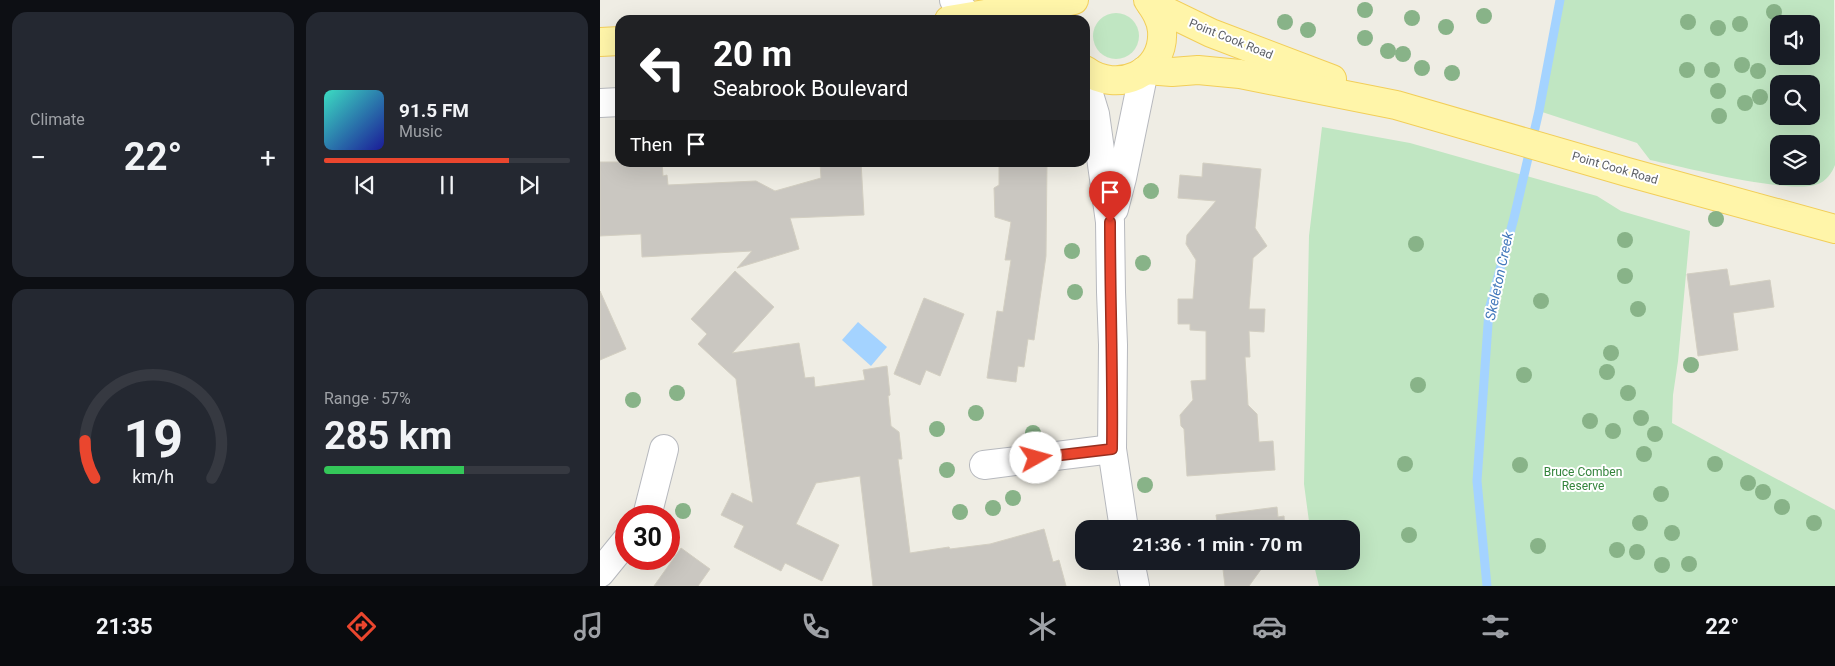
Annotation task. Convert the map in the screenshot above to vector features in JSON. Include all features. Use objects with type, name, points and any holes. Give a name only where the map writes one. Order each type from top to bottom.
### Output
[{"type":"main road","points":[[958,12],[1027,10],[1074,0]]},
{"type":"main road","points":[[1072,15],[1082,0]]},
{"type":"main road","points":[[1090,74],[1095,77],[1113,81],[1129,79],[1145,70],[1157,55],[1162,40],[1157,12],[1149,1]]},
{"type":"main road","name":"Point Cook Road","points":[[1149,1],[1211,33],[1267,53],[1396,105]]},
{"type":"main road","points":[[600,42],[615,41]]},
{"type":"main road","name":"Point Cook Road","points":[[1145,70],[1172,72],[1198,70],[1240,74],[1396,105],[1627,172],[1835,229]]},
{"type":"street","points":[[1110,222],[1122,178],[1145,70]]},
{"type":"street","points":[[1090,98],[1095,114],[1110,222],[1110,292],[1113,345],[1112,449],[1123,520]]},
{"type":"street","points":[[600,103],[615,102]]},
{"type":"street","points":[[650,505],[664,449]]},
{"type":"street","points":[[984,465],[1112,449]]},
{"type":"street","points":[[600,572],[615,554]]},
{"type":"street","points":[[1132,570],[1135,586]]},
{"type":"green space","points":[[1560,0],[1834,0],[1835,165],[1824,181],[1820,183],[1820,135],[1770,135],[1770,184],[1710,174],[1650,160],[1637,143],[1539,111]]},
{"type":"green space","points":[[1111,13],[1121,13],[1135,23],[1139,36],[1135,49],[1129,55],[1121,59],[1111,59],[1097,49],[1093,41],[1093,31],[1103,17]]},
{"type":"green space","name":"Bruce Comben Reserve","points":[[1322,127],[1410,143],[1597,196],[1621,211],[1690,231],[1673,395],[1672,423],[1835,510],[1835,586],[1319,586],[1315,570],[1360,570],[1360,520],[1309,520],[1304,484],[1309,236]]},
{"type":"green space","points":[[1776,185],[1811,185],[1804,186]]},
{"type":"water","points":[[858,322],[887,347],[871,366],[842,340]]},
{"type":"building","points":[[600,162],[615,162],[615,167],[662,167],[663,176],[667,175],[668,185],[756,181],[775,191],[821,178],[820,167],[861,167],[864,215],[790,218],[799,249],[737,268],[752,251],[642,257],[641,234],[600,236]]},
{"type":"building","points":[[1203,163],[1261,169],[1255,228],[1267,246],[1253,258],[1249,309],[1265,309],[1264,332],[1249,331],[1250,357],[1245,357],[1248,405],[1257,414],[1259,442],[1273,441],[1275,470],[1187,476],[1184,429],[1181,426],[1180,415],[1193,400],[1191,381],[1206,380],[1206,331],[1190,330],[1190,324],[1178,324],[1178,299],[1193,299],[1196,260],[1186,244],[1187,235],[1216,201],[1178,198],[1180,175],[1202,177]]},
{"type":"building","points":[[999,167],[1047,167],[1046,256],[1034,340],[1028,339],[1024,367],[1018,366],[1016,382],[987,378],[997,311],[1003,312],[1011,260],[1005,260],[1011,222],[995,217],[994,188],[999,185]]},
{"type":"building","points":[[1727,269],[1730,286],[1770,280],[1774,307],[1733,313],[1738,350],[1698,356],[1687,274]]},
{"type":"building","points":[[735,271],[774,307],[732,353],[799,343],[805,378],[814,377],[815,387],[865,380],[863,370],[887,366],[891,426],[899,432],[902,459],[898,459],[910,553],[949,547],[950,549],[990,544],[1044,529],[1053,562],[1059,560],[1066,586],[873,586],[860,476],[816,483],[796,524],[839,545],[822,581],[785,563],[781,571],[734,547],[744,526],[721,515],[732,493],[753,503],[736,379],[698,344],[707,334],[691,319]]},
{"type":"building","points":[[600,291],[626,349],[600,360]]},
{"type":"building","points":[[924,298],[964,314],[940,376],[926,370],[920,385],[894,374]]},
{"type":"building","points":[[1277,507],[1278,517],[1284,516],[1284,520],[1217,520],[1216,515]]},
{"type":"building","points":[[681,548],[710,569],[698,586],[654,586],[665,570],[680,570]]},
{"type":"building","points":[[1223,570],[1261,570],[1249,586],[1225,586]]},
{"type":"waterway","name":"Skeleton Creek","points":[[1487,586],[1477,481],[1489,310],[1514,218],[1539,111],[1560,0]]},
{"type":"route","points":[[1036,458],[1112,449],[1113,345],[1110,292],[1110,222]]}]
